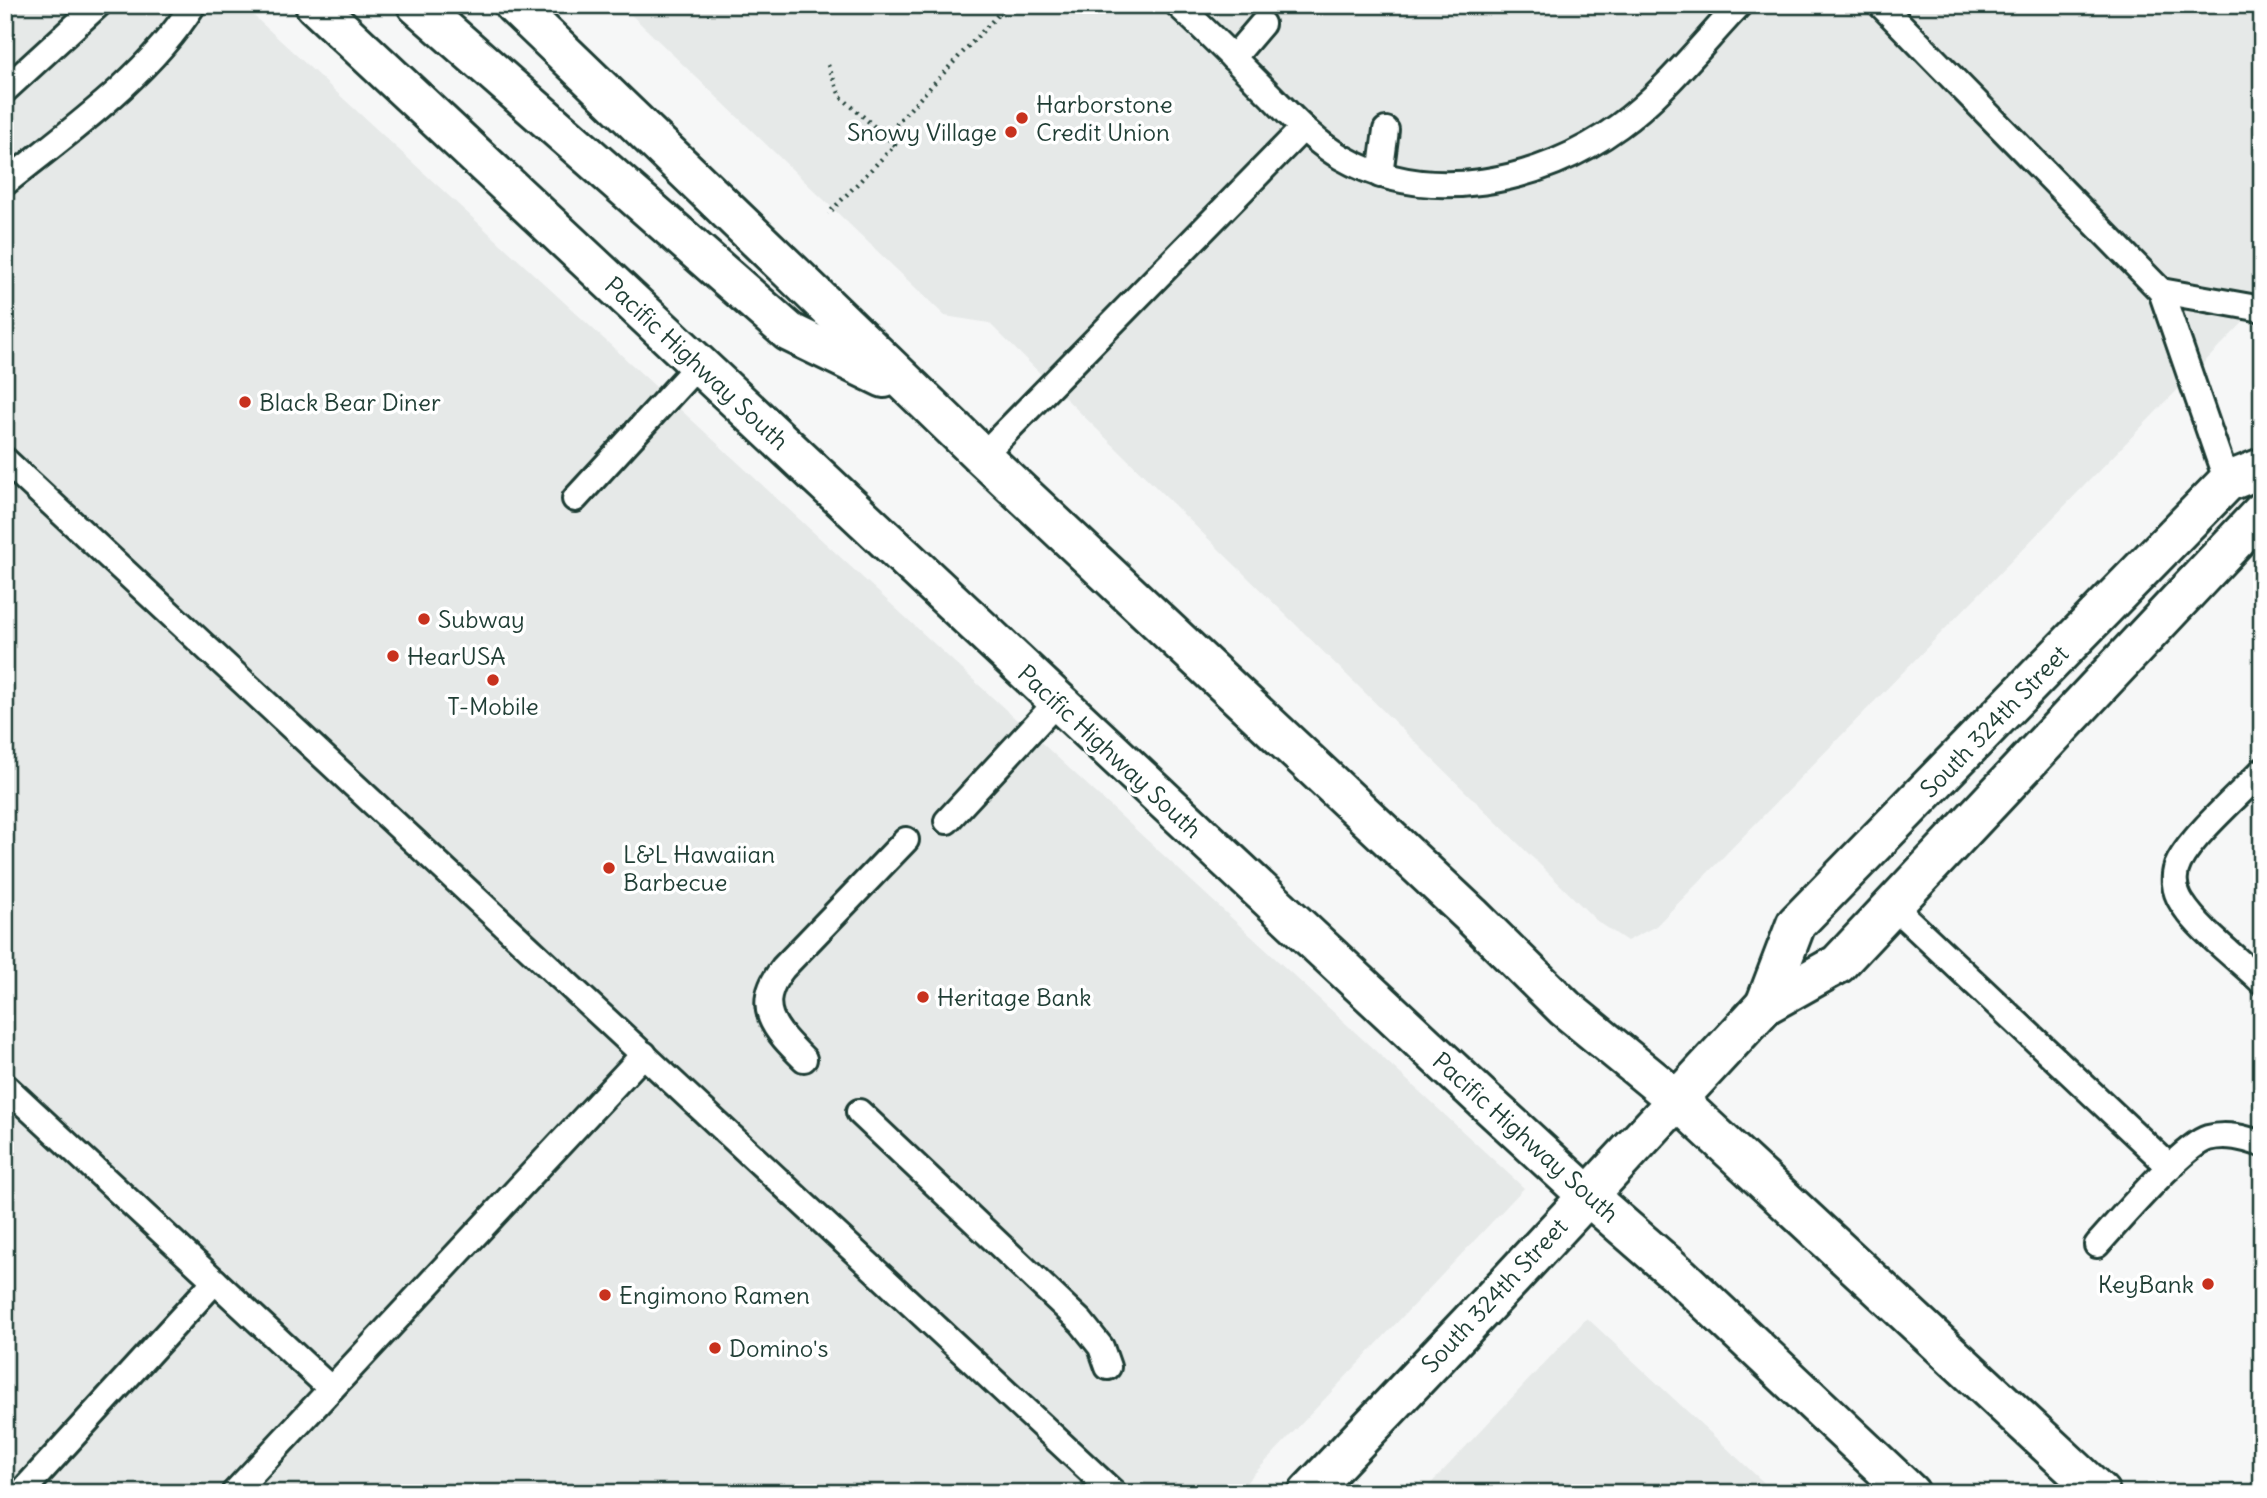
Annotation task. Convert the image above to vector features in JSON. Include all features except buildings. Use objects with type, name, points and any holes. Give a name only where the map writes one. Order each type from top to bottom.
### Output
[{"type":"main road","name":"Pacific Highway South","points":[[315,5],[1057,702],[1587,1195],[1680,1276],[1910,1493]]},
{"type":"main road","points":[[417,5],[789,332],[917,395]]},
{"type":"main road","points":[[514,5],[917,395],[1450,895],[1565,1008],[1676,1099],[2100,1493]]},
{"type":"main road","name":"South 324th Street","points":[[1765,1005],[1796,924],[2245,475]]},
{"type":"main road","name":"South 324th Street","points":[[1308,1493],[1765,1005],[1838,964],[2262,512]]},
{"type":"lane","points":[[5,90],[98,5]]},
{"type":"lane","points":[[5,183],[103,106],[178,29],[193,5]]},
{"type":"lane","points":[[1178,5],[1303,128],[1340,157],[1380,175],[1407,183],[1443,185],[1485,181],[1535,169],[1569,157],[1621,124],[1641,107],[1739,5]]},
{"type":"lane","points":[[1881,5],[2161,291],[2245,475]]},
{"type":"lane","points":[[1233,58],[1262,24]]},
{"type":"lane","points":[[982,456],[1303,128]]},
{"type":"lane","points":[[1380,175],[1386,130]]},
{"type":"lane","points":[[2161,291],[2262,309]]},
{"type":"lane","points":[[575,499],[698,365]]},
{"type":"lane","points":[[5,460],[1114,1493]]},
{"type":"lane","points":[[947,821],[1057,702]]},
{"type":"lane","points":[[2262,771],[2191,844],[2179,862],[2174,881],[2181,901],[2191,916],[2262,982]]},
{"type":"lane","points":[[804,1059],[772,1024],[768,1002],[772,986],[783,968],[906,840]]},
{"type":"lane","points":[[1893,906],[2170,1167]]},
{"type":"lane","points":[[234,1493],[644,1054]]},
{"type":"lane","points":[[5,1086],[331,1389]]},
{"type":"lane","points":[[859,1112],[1081,1322],[1101,1347],[1108,1367]]},
{"type":"lane","points":[[2097,1245],[2170,1167],[2199,1142],[2208,1138],[2239,1136],[2262,1144]]},
{"type":"lane","points":[[21,1493],[215,1281]]},
{"type":"path","points":[[828,214],[895,145],[895,125],[1007,5]]},
{"type":"path","points":[[828,65],[840,96],[895,145]]},
{"type":"shaded area","points":[[5,5],[242,5],[1524,1188],[1236,1493],[5,1493]]},
{"type":"shaded area","points":[[621,5],[2262,5],[2262,303],[1656,926],[1627,941],[1597,921],[989,323],[945,316]]},
{"type":"shaded area","points":[[1587,1318],[1775,1493],[1422,1493]]},
{"type":"place","name":"Harborstone Credit Union","points":[[1022,118]]},
{"type":"place","name":"Snowy Village","points":[[1011,132]]},
{"type":"place","name":"Black Bear Diner","points":[[245,402]]},
{"type":"place","name":"Subway","points":[[424,619]]},
{"type":"place","name":"HearUSA","points":[[393,656]]},
{"type":"place","name":"T-Mobile","points":[[493,680]]},
{"type":"place","name":"L&L Hawaiian Barbecue","points":[[609,868]]},
{"type":"place","name":"Heritage Bank","points":[[923,997]]},
{"type":"place","name":"KeyBank","points":[[2208,1284]]},
{"type":"place","name":"Engimono Ramen","points":[[605,1295]]},
{"type":"place","name":"Domino's","points":[[715,1348]]}]
